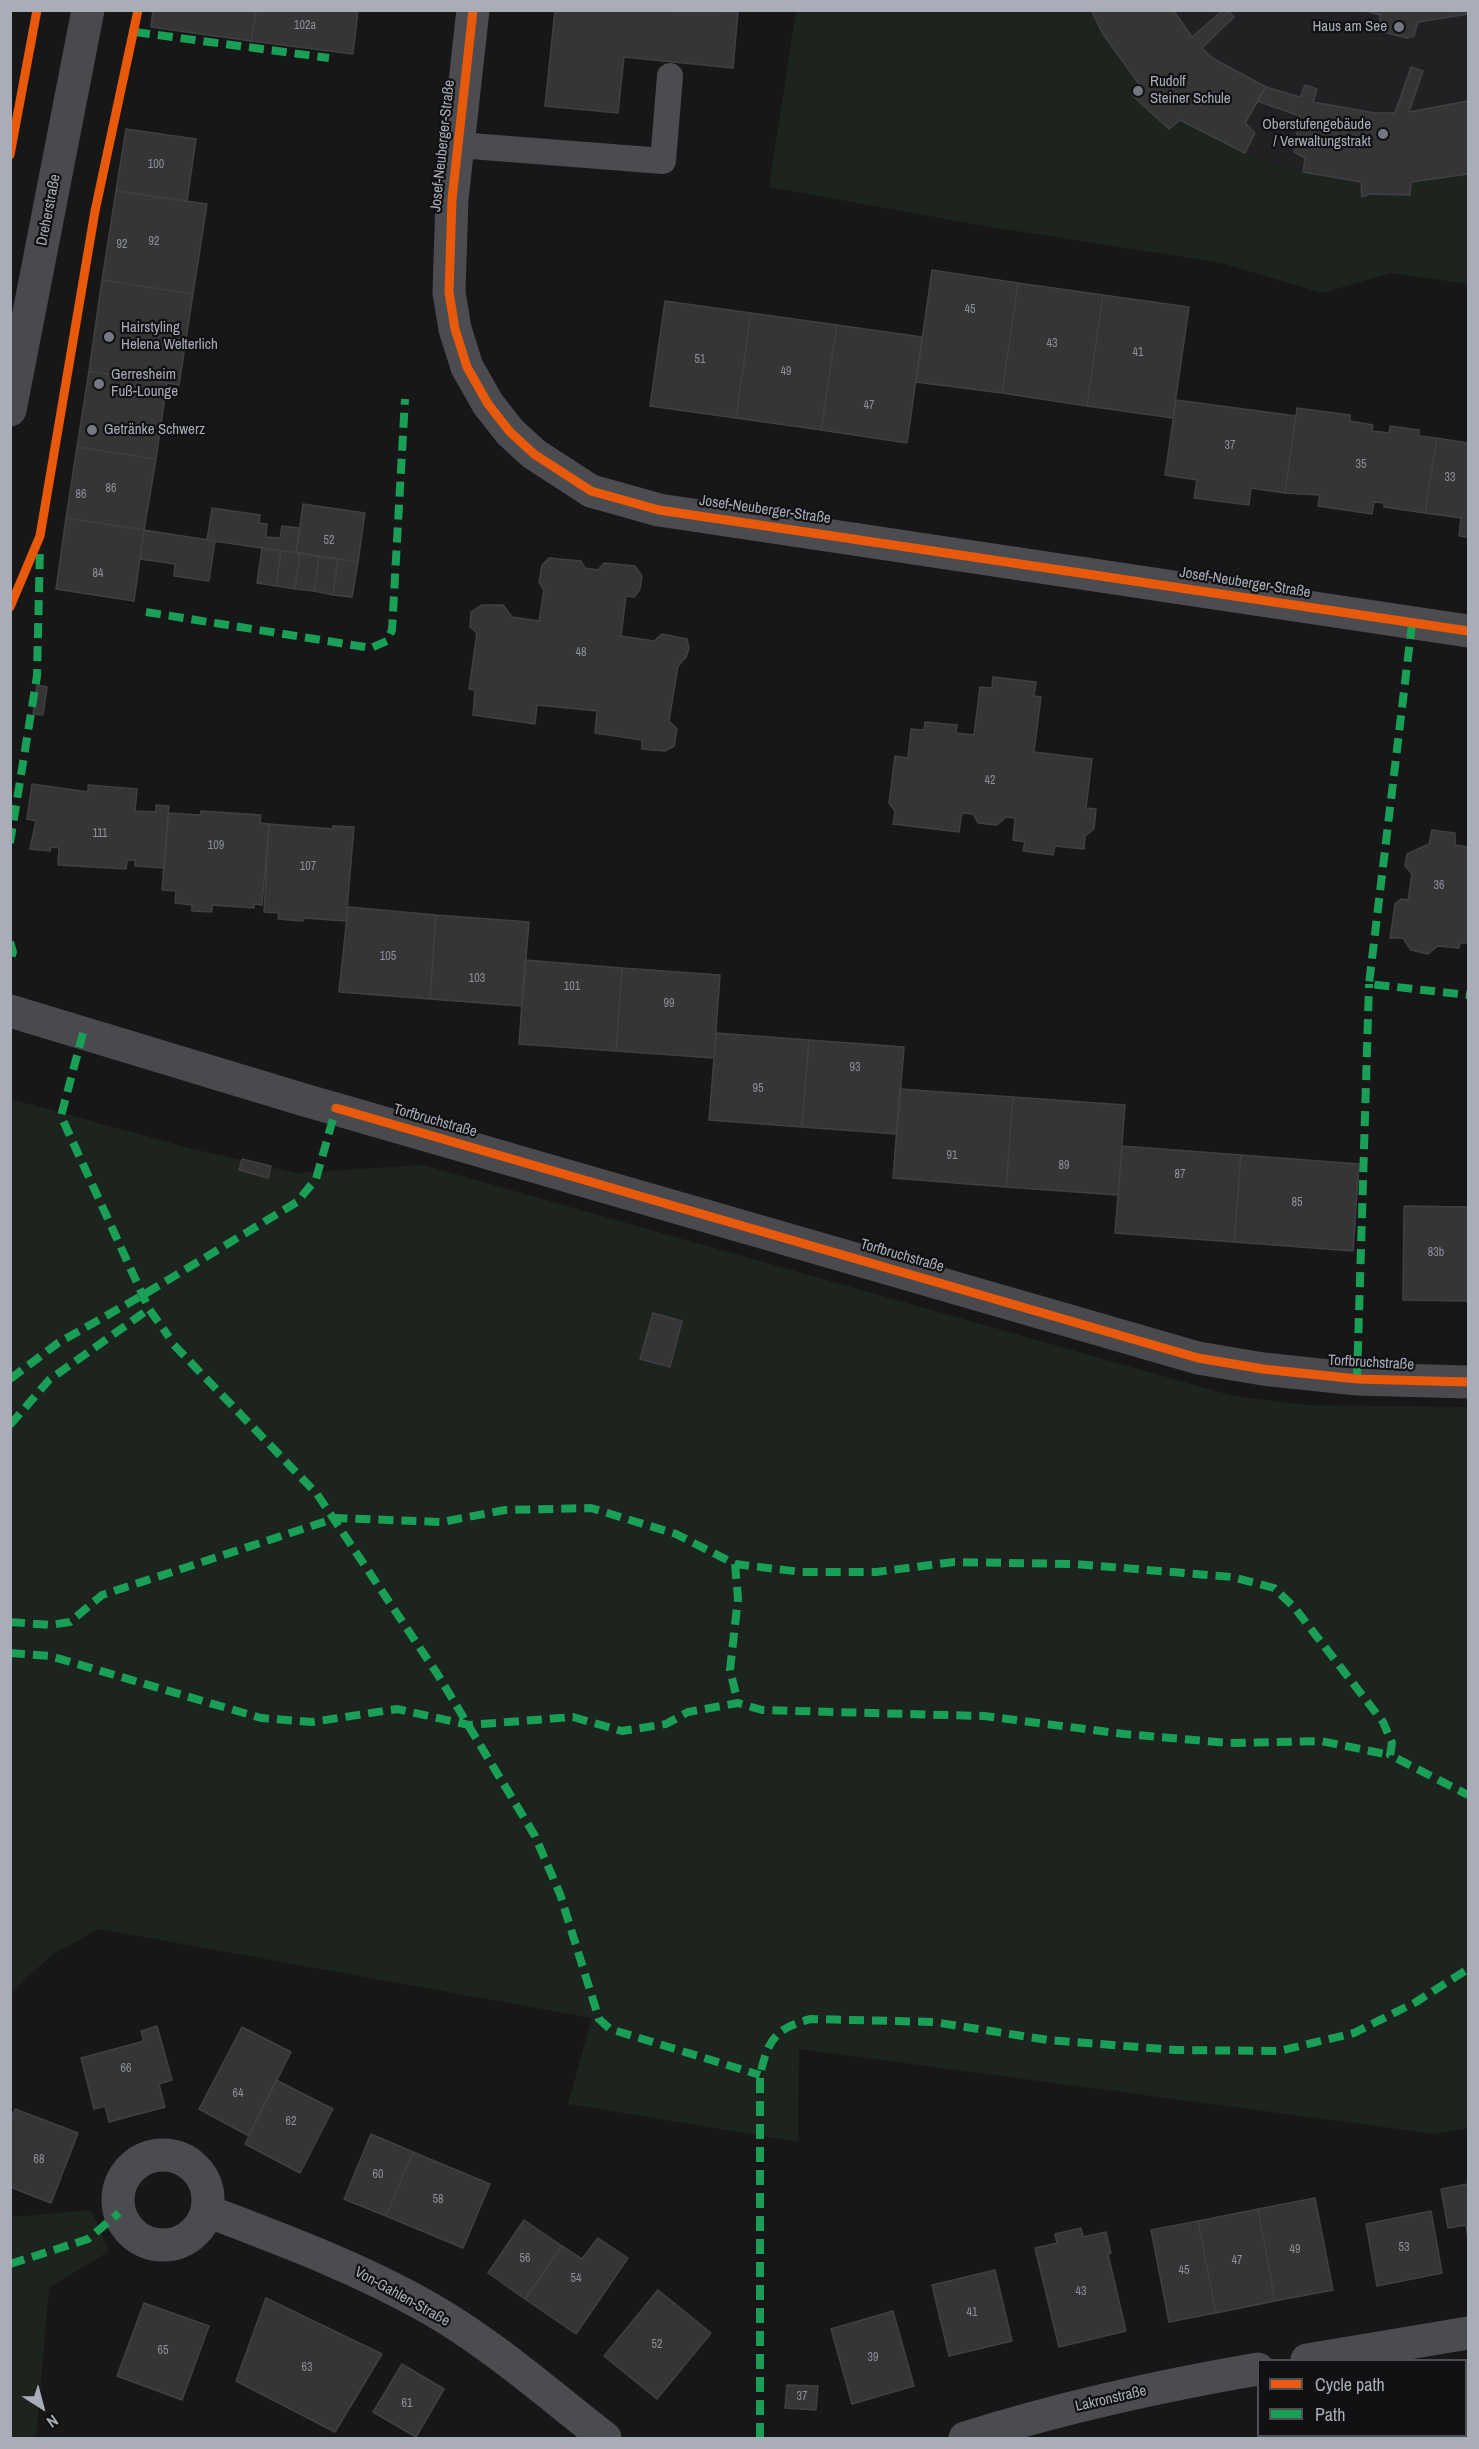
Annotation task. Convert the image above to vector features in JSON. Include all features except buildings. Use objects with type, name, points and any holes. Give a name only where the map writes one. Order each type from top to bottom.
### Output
[{"type":"main road","name":"Dreherstraße","points":[[10,410],[88,10]]},
{"type":"main road","name":"Torfbruchstraße","points":[[10,1011],[268,1089],[1198,1358],[1263,1369],[1357,1379],[1468,1382]]},
{"type":"street","name":"Josef-Neuberger-Straße","points":[[473,10],[452,199],[449,292],[455,329],[467,367],[488,404],[510,432],[534,454],[591,491],[659,510],[1468,631]]},
{"type":"street","name":"Von-Gahlen-Straße","points":[[207,2211],[326,2256],[430,2309],[504,2360],[605,2439]]},
{"type":"street","points":[[1318,2359],[1468,2333]]},
{"type":"street","name":"Lakronstraße","points":[[965,2439],[1028,2418],[1203,2378],[1257,2369]]},
{"type":"lane","points":[[458,145],[663,162],[670,76]]},
{"type":"shaded area","name":"Rudolf Steiner Schule","points":[[796,11],[1091,11],[1103,34],[1139,84],[1132,95],[1169,128],[1180,120],[1245,153],[1303,172],[1361,182],[1362,197],[1369,194],[1409,195],[1411,182],[1468,174],[1468,284],[1391,273],[1322,293],[1222,263],[984,226],[769,187]]},
{"type":"shaded area","name":"Rudolf Steiner Schule","points":[[818,11],[1468,11],[1468,274]]},
{"type":"shaded area","points":[[11,1099],[189,1148],[296,1173],[423,1165],[1233,1396],[1306,1405],[1468,1407],[1468,2128],[1436,2134],[799,2049],[798,2142],[568,2104],[592,2018],[99,1929],[53,1954],[11,1992]]},
{"type":"shaded area","points":[[91,2210],[109,2251],[49,2288],[36,2438],[11,2438],[11,2217]]},
{"type":"marked path","points":[[135,32],[329,58]]},
{"type":"marked path","points":[[146,612],[371,648],[387,641],[392,630],[405,399]]},
{"type":"marked path","points":[[10,843],[37,676],[40,548]]},
{"type":"marked path","points":[[1412,624],[1369,984],[1468,995]]},
{"type":"marked path","points":[[10,942],[13,952],[10,961]]},
{"type":"marked path","points":[[1357,1379],[1369,984]]},
{"type":"marked path","points":[[83,1033],[61,1116],[149,1309],[169,1337]]},
{"type":"marked path","points":[[10,1379],[58,1343],[143,1295],[297,1202],[316,1179],[336,1108]]},
{"type":"marked path","points":[[10,1425],[49,1380],[149,1309]]},
{"type":"marked path","points":[[174,1345],[317,1494],[438,1675],[535,1836],[560,1894],[599,2019],[610,2029],[760,2075]]},
{"type":"marked path","points":[[10,1622],[50,1625],[70,1622],[102,1595],[336,1518],[442,1522],[505,1510],[591,1508],[676,1534],[735,1564],[802,1572],[876,1572],[954,1562],[1075,1564],[1232,1577],[1274,1588],[1294,1607],[1383,1722],[1392,1743],[1390,1755],[1468,1795]]},
{"type":"marked path","points":[[735,1564],[738,1598],[730,1670],[738,1703]]},
{"type":"marked path","points":[[10,1653],[50,1656],[261,1718],[312,1722],[397,1709],[469,1725],[573,1717],[622,1731],[666,1724],[688,1712],[738,1703],[762,1710],[984,1716],[1124,1734],[1229,1743],[1321,1741],[1390,1755]]},
{"type":"marked path","points":[[760,2438],[760,2075],[770,2044],[781,2031],[811,2019],[934,2022],[1048,2040],[1176,2050],[1279,2051],[1354,2033],[1416,2002],[1468,1969]]},
{"type":"marked path","points":[[10,2264],[88,2239],[119,2213]]},
{"type":"cycle path","points":[[10,155],[37,10]]},
{"type":"cycle path","points":[[10,607],[40,536],[95,211],[138,10]]},
{"type":"cycle path","points":[[473,10],[452,199],[449,292],[455,329],[467,367],[488,404],[510,432],[534,454],[591,491],[659,510],[1468,631]]},
{"type":"cycle path","points":[[336,1108],[1198,1358],[1263,1369],[1357,1379],[1468,1382]]},
{"type":"place","name":"Haus am See","points":[[1399,27]]},
{"type":"place","name":"Rudolf Steiner Schule","points":[[1138,91]]},
{"type":"place","name":"Oberstufengebäude / Verwaltungstrakt","points":[[1383,134]]},
{"type":"place","name":"Hairstyling Helena Welterlich","points":[[109,337]]},
{"type":"place","name":"Gerresheim Fuß-Lounge","points":[[99,384]]},
{"type":"place","name":"Getränke Schwerz","points":[[92,430]]}]
